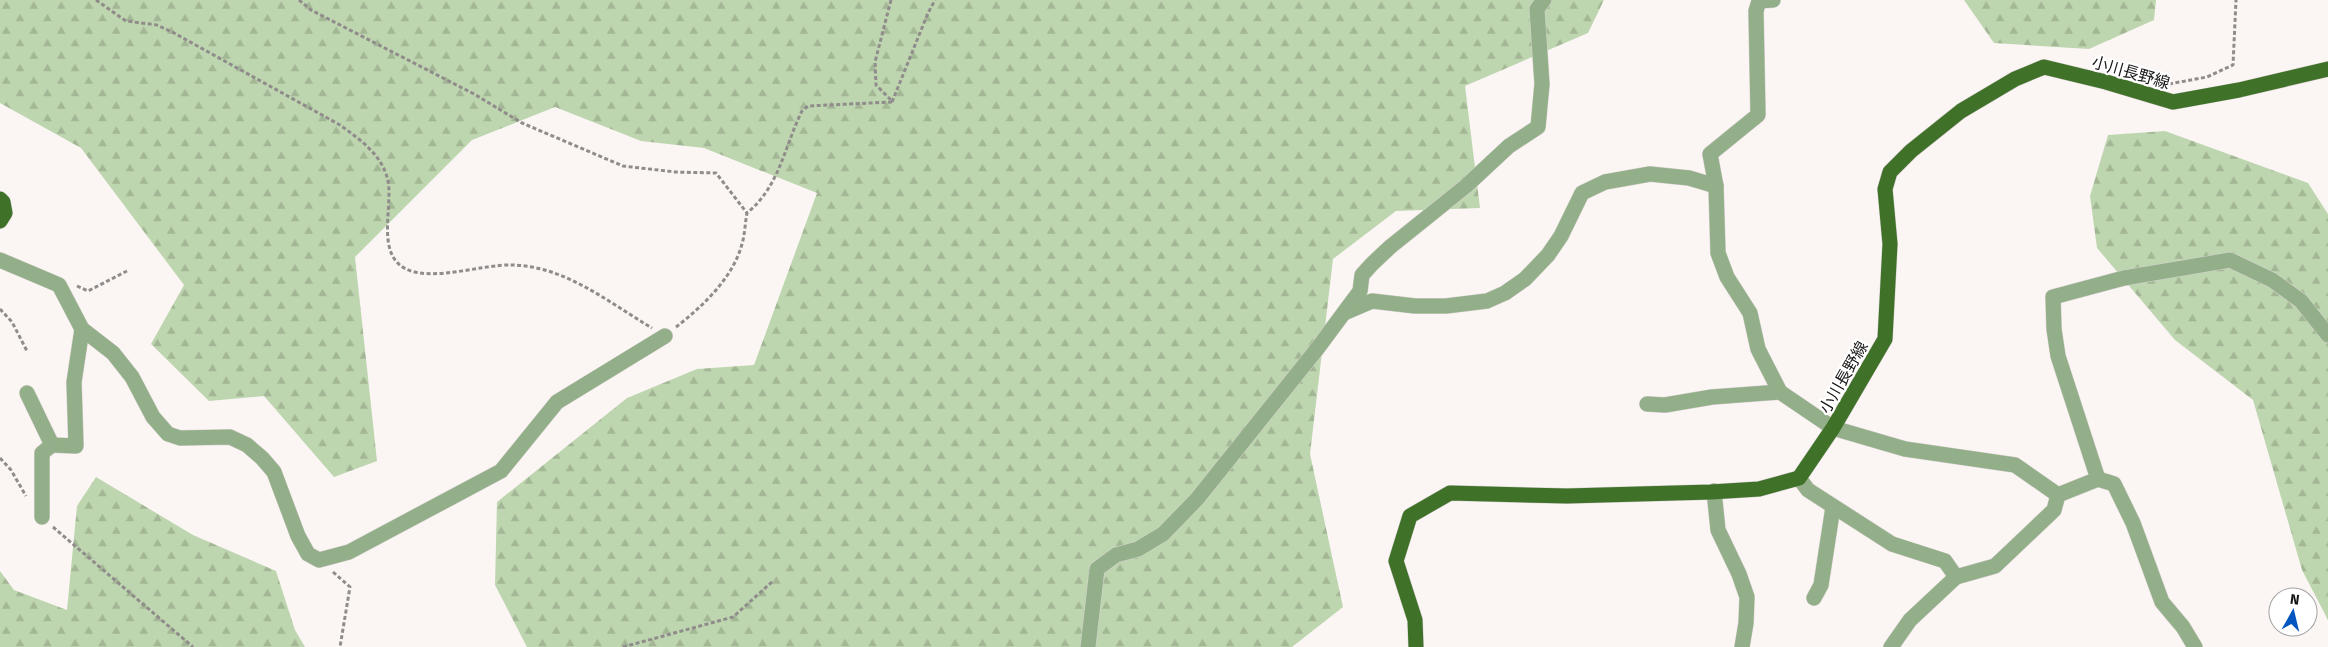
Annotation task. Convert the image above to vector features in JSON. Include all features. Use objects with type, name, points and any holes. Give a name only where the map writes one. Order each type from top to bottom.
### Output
[{"type":"main road","name":"小川長野線","points":[[1800,478],[1833,428],[1885,339],[1890,244],[1885,189],[1890,172],[1911,151],[1962,111],[2015,79],[2044,67],[2106,82],[2173,102],[2239,90],[2328,69]]},
{"type":"main road","points":[[0,199],[3,202],[5,214],[0,221]]},
{"type":"main road","points":[[1416,647],[1415,620],[1396,561],[1410,516],[1450,493],[1567,496],[1714,491],[1759,489],[1800,478]]},
{"type":"street","points":[[1088,647],[1097,569],[1116,555],[1138,549],[1163,534],[1197,499],[1344,313],[1360,291],[1362,276],[1390,247],[1466,186],[1509,146],[1538,127],[1542,84],[1537,9],[1544,0]]},
{"type":"street","points":[[1773,0],[1759,1],[1756,11],[1758,115],[1710,154],[1716,186],[1718,253],[1728,277],[1750,313],[1758,349],[1780,392],[1833,428],[1905,449],[2015,465],[2058,495]]},
{"type":"street","points":[[1344,313],[1372,301],[1416,306],[1446,306],[1487,301],[1525,279],[1548,255],[1561,236],[1582,193],[1606,182],[1650,174],[1689,178],[1716,186]]},
{"type":"street","points":[[0,260],[59,285],[82,329],[113,353],[132,378],[153,417],[168,434],[180,438],[230,437],[247,445],[262,458],[274,472],[298,536],[308,554],[319,560],[349,552],[501,471],[557,402],[665,336]]},
{"type":"street","points":[[2098,479],[2058,356],[2054,329],[2053,297],[2124,278],[2230,260],[2272,280],[2301,301],[2328,335]]},
{"type":"street","points":[[42,517],[42,453],[52,445],[76,446],[74,382],[82,329]]},
{"type":"street","points":[[1647,404],[1665,405],[1712,397],[1780,392]]},
{"type":"street","points":[[27,393],[52,445]]},
{"type":"street","points":[[1800,478],[1808,490],[1892,544],[1945,561],[1956,577]]},
{"type":"street","points":[[2058,495],[2098,479],[2114,484],[2133,523],[2162,602],[2183,627],[2195,647]]},
{"type":"street","points":[[1714,491],[1718,530],[1739,574],[1747,597],[1746,623],[1742,647]]},
{"type":"street","points":[[1891,647],[1910,620],[1956,577],[1995,566],[2054,510],[2058,495]]},
{"type":"street","points":[[1814,598],[1821,585],[1833,507]]},
{"type":"path","points":[[96,0],[126,21],[157,25],[174,33],[340,124],[364,142],[376,156],[388,179],[389,245],[396,260],[406,269],[438,272],[511,265],[541,269],[594,291],[665,336],[698,310],[735,262],[742,244],[746,213],[716,173],[675,172],[623,166],[522,122],[474,94],[311,10],[299,0]]},
{"type":"path","points":[[891,0],[875,62],[876,85],[892,102]]},
{"type":"path","points":[[892,102],[935,0]]},
{"type":"path","points":[[2166,84],[2207,77],[2233,65],[2236,0]]},
{"type":"path","points":[[746,213],[760,202],[776,177],[802,111],[808,106],[892,102]]},
{"type":"path","points":[[59,285],[67,281],[88,292],[127,271]]},
{"type":"path","points":[[0,309],[12,322],[27,351]]},
{"type":"path","points":[[0,458],[11,470],[34,510],[193,647]]},
{"type":"path","points":[[319,560],[350,587],[340,647]]},
{"type":"path","points":[[623,647],[732,617],[773,581]]},
{"type":"green space","points":[[0,0],[1604,0],[1588,33],[1465,86],[1480,208],[1396,211],[1333,259],[1310,454],[1343,607],[1292,647],[527,647],[495,585],[497,502],[627,398],[697,369],[754,365],[817,193],[704,148],[641,141],[555,107],[472,140],[355,257],[377,461],[334,477],[264,396],[209,401],[151,344],[184,285],[81,148],[0,103]]},
{"type":"green space","points":[[1964,0],[2156,0],[2154,20],[2089,49],[1994,43]]},
{"type":"green space","points":[[2165,131],[2308,183],[2328,214],[2328,620],[2318,601],[2318,587],[2311,587],[2302,570],[2253,400],[2175,340],[2097,248],[2090,196],[2108,135]]},
{"type":"green space","points":[[96,477],[193,535],[276,571],[295,630],[305,647],[0,647],[0,571],[14,590],[67,610],[77,506]]}]
